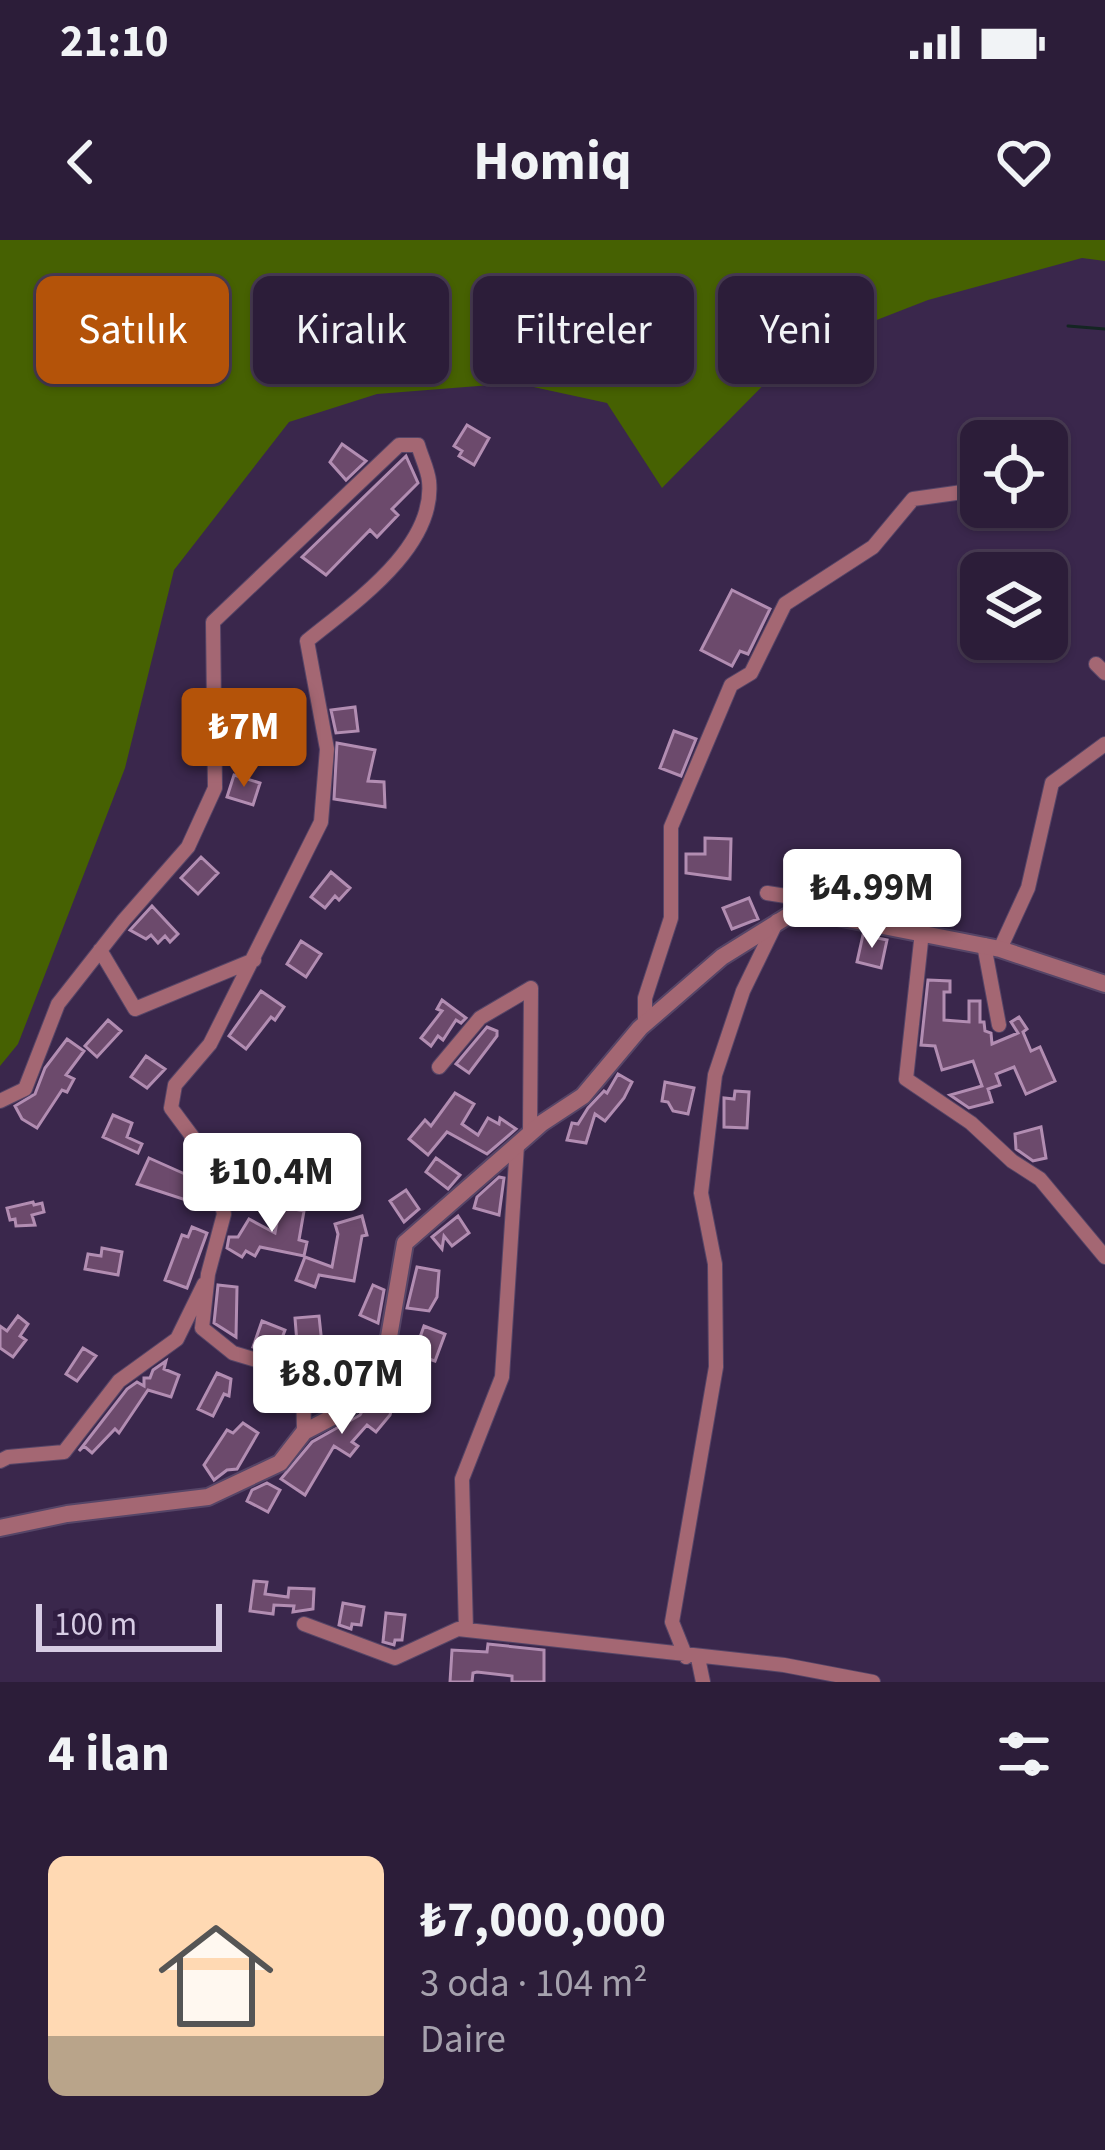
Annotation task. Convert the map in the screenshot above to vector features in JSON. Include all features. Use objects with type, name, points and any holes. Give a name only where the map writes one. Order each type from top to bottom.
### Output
[{"type":"street","points":[[0,1101],[25,1089],[58,1004],[188,847],[215,788],[213,622],[399,445],[418,445],[430,483],[422,526],[388,574],[307,641],[326,749],[321,822],[210,1044],[175,1084],[171,1108],[212,1163],[224,1214],[208,1274],[202,1328],[232,1353],[303,1375],[304,1432]]},
{"type":"street","points":[[645,1024],[646,998],[671,918],[671,826],[731,685],[751,673],[785,604],[873,547],[913,499],[960,492]]},
{"type":"street","points":[[999,1025],[992,947],[1028,888],[1052,783],[1105,744]]},
{"type":"street","points":[[767,893],[786,896],[817,913]]},
{"type":"street","points":[[0,1528],[67,1514],[208,1498],[280,1463],[304,1432],[350,1408],[389,1337],[405,1243],[523,1139],[583,1096],[645,1024],[722,957],[791,914],[817,913],[992,947],[1105,984]]},
{"type":"street","points":[[703,1682],[672,1622],[716,1367],[715,1264],[701,1193],[715,1075],[743,991],[777,921]]},
{"type":"street","points":[[922,932],[906,1079],[971,1123],[1012,1161],[1040,1179],[1105,1257]]},
{"type":"street","points":[[100,950],[135,1009],[254,960]]},
{"type":"street","points":[[439,1067],[480,1018],[531,988],[502,1377],[462,1479],[466,1630]]},
{"type":"street","points":[[0,1462],[8,1457],[64,1452],[119,1381],[177,1340],[208,1274]]},
{"type":"street","points":[[304,1624],[395,1658],[458,1629],[784,1665],[873,1682]]},
{"type":"green space","points":[[0,240],[1105,240],[1105,261],[1082,258],[928,300],[874,321],[874,276],[718,276],[718,384],[764,384],[662,488],[607,403],[520,384],[694,384],[694,276],[473,276],[473,384],[502,384],[377,394],[289,422],[174,570],[125,768],[18,1044],[0,1066]]},
{"type":"building","points":[[467,425],[489,438],[474,465],[459,456],[462,451],[454,446]]},
{"type":"building","points":[[342,444],[366,461],[346,480],[330,462]]},
{"type":"building","points":[[406,456],[418,483],[392,509],[398,515],[377,537],[370,530],[326,575],[302,557]]},
{"type":"building","points":[[732,590],[770,609],[748,654],[740,651],[732,666],[701,650]]},
{"type":"building","points":[[355,707],[358,731],[336,733],[331,710]]},
{"type":"building","points":[[674,731],[696,739],[681,776],[660,768]]},
{"type":"building","points":[[337,743],[375,750],[368,781],[384,782],[385,807],[334,799]]},
{"type":"building","points":[[234,775],[260,783],[253,805],[227,797]]},
{"type":"building","points":[[705,838],[731,839],[730,879],[686,873],[686,854],[705,854]]},
{"type":"building","points":[[201,857],[218,873],[198,894],[181,878]]},
{"type":"building","points":[[331,872],[350,888],[325,908],[311,897]]},
{"type":"building","points":[[749,898],[758,919],[732,929],[723,908]]},
{"type":"building","points":[[152,906],[178,934],[170,942],[165,936],[158,943],[151,935],[146,939],[130,930]]},
{"type":"building","points":[[863,935],[887,940],[881,968],[857,962]]},
{"type":"building","points":[[301,941],[321,954],[306,977],[287,964]]},
{"type":"building","points":[[928,980],[950,981],[950,992],[944,992],[944,1020],[969,1022],[969,1001],[980,1001],[980,1022],[991,1033],[992,1044],[1018,1033],[1011,1022],[1019,1017],[1031,1051],[1040,1047],[1055,1081],[1026,1094],[1014,1067],[996,1074],[1000,1085],[988,1089],[992,1102],[969,1108],[950,1095],[982,1086],[973,1061],[942,1070],[935,1046],[921,1045]]},
{"type":"building","points":[[261,991],[284,1007],[246,1049],[229,1036]]},
{"type":"building","points":[[442,1000],[466,1018],[461,1023],[456,1020],[443,1040],[438,1036],[431,1046],[421,1038],[442,1011],[437,1009]]},
{"type":"building","points":[[108,1020],[121,1031],[97,1057],[85,1046]]},
{"type":"building","points":[[487,1027],[497,1031],[497,1036],[469,1073],[456,1064]]},
{"type":"building","points":[[67,1039],[84,1051],[66,1075],[74,1079],[67,1092],[62,1090],[37,1128],[22,1119],[15,1106],[35,1094],[45,1068]]},
{"type":"building","points":[[146,1056],[165,1069],[147,1088],[131,1077]]},
{"type":"building","points":[[618,1074],[632,1082],[624,1098],[605,1121],[595,1114],[586,1143],[567,1140],[572,1123],[578,1124]]},
{"type":"building","points":[[665,1082],[694,1088],[688,1114],[673,1111],[662,1101]]},
{"type":"building","points":[[735,1091],[749,1092],[747,1128],[724,1127],[724,1098],[734,1099]]},
{"type":"building","points":[[455,1093],[474,1104],[462,1124],[478,1135],[488,1118],[499,1124],[500,1118],[516,1129],[487,1154],[447,1132],[428,1155],[409,1139],[425,1120],[431,1126]]},
{"type":"building","points":[[113,1115],[132,1123],[127,1137],[142,1144],[138,1153],[103,1137]]},
{"type":"building","points":[[1041,1127],[1046,1158],[1033,1161],[1016,1149],[1015,1134]]},
{"type":"building","points":[[149,1158],[205,1183],[204,1206],[137,1184]]},
{"type":"building","points":[[436,1158],[460,1175],[448,1189],[426,1172]]},
{"type":"building","points":[[248,1172],[256,1194],[232,1201],[229,1187],[237,1185],[234,1177]]},
{"type":"building","points":[[499,1177],[504,1178],[499,1215],[474,1208],[477,1197]]},
{"type":"building","points":[[406,1190],[419,1209],[404,1222],[390,1201]]},
{"type":"building","points":[[42,1203],[44,1212],[32,1215],[35,1225],[16,1226],[7,1208]]},
{"type":"building","points":[[280,1206],[304,1211],[299,1240],[307,1242],[304,1256],[260,1247],[255,1256],[246,1251],[242,1257],[227,1248],[229,1237],[238,1237],[249,1219],[275,1233]]},
{"type":"building","points":[[362,1216],[367,1235],[362,1236],[354,1281],[319,1275],[315,1287],[296,1280],[305,1257],[332,1267],[338,1234],[335,1224]]},
{"type":"building","points":[[458,1216],[469,1233],[452,1246],[444,1236],[442,1249],[432,1237]]},
{"type":"building","points":[[192,1227],[207,1233],[187,1288],[165,1280],[182,1235],[188,1237]]},
{"type":"building","points":[[102,1248],[122,1252],[118,1275],[85,1269],[88,1254],[101,1256]]},
{"type":"building","points":[[417,1267],[439,1271],[437,1297],[429,1311],[407,1308]]},
{"type":"building","points":[[218,1285],[237,1287],[236,1337],[214,1323]]},
{"type":"building","points":[[373,1285],[384,1290],[378,1323],[360,1315]]},
{"type":"building","points":[[18,1316],[28,1324],[20,1336],[26,1340],[13,1357],[0,1348],[0,1326],[7,1331]]},
{"type":"building","points":[[319,1316],[322,1344],[328,1345],[333,1371],[350,1381],[341,1397],[333,1395],[332,1403],[321,1409],[315,1408],[312,1342],[297,1343],[295,1318]]},
{"type":"building","points":[[262,1321],[285,1330],[276,1354],[253,1347]]},
{"type":"building","points":[[424,1326],[445,1334],[435,1361],[414,1354]]},
{"type":"building","points":[[83,1348],[96,1356],[77,1381],[66,1374]]},
{"type":"building","points":[[166,1361],[164,1369],[179,1375],[171,1397],[148,1390],[119,1433],[115,1429],[92,1453],[84,1446],[79,1451],[127,1389],[137,1382],[144,1386],[144,1378],[150,1378]]},
{"type":"building","points":[[217,1373],[231,1379],[229,1396],[224,1394],[213,1416],[198,1409]]},
{"type":"building","points":[[381,1378],[399,1384],[390,1415],[376,1432],[367,1425],[352,1442],[358,1446],[350,1456],[334,1446],[305,1495],[281,1479],[312,1442],[360,1415]]},
{"type":"building","points":[[243,1423],[258,1433],[237,1469],[214,1480],[204,1465],[227,1430],[233,1433]]},
{"type":"building","points":[[267,1483],[280,1490],[268,1512],[247,1501],[252,1490]]},
{"type":"building","points":[[254,1581],[267,1582],[265,1594],[288,1597],[289,1588],[314,1589],[313,1609],[293,1612],[294,1606],[274,1605],[273,1614],[250,1611]]},
{"type":"building","points":[[343,1603],[364,1607],[361,1625],[352,1624],[351,1629],[339,1625]]},
{"type":"building","points":[[386,1613],[405,1615],[402,1640],[395,1640],[394,1645],[383,1642]]},
{"type":"building","points":[[488,1644],[544,1650],[544,1682],[512,1682],[512,1676],[477,1672],[472,1682],[450,1682],[452,1650],[487,1652]]},
{"type":"waterway","points":[[1068,326],[1105,329]]}]
